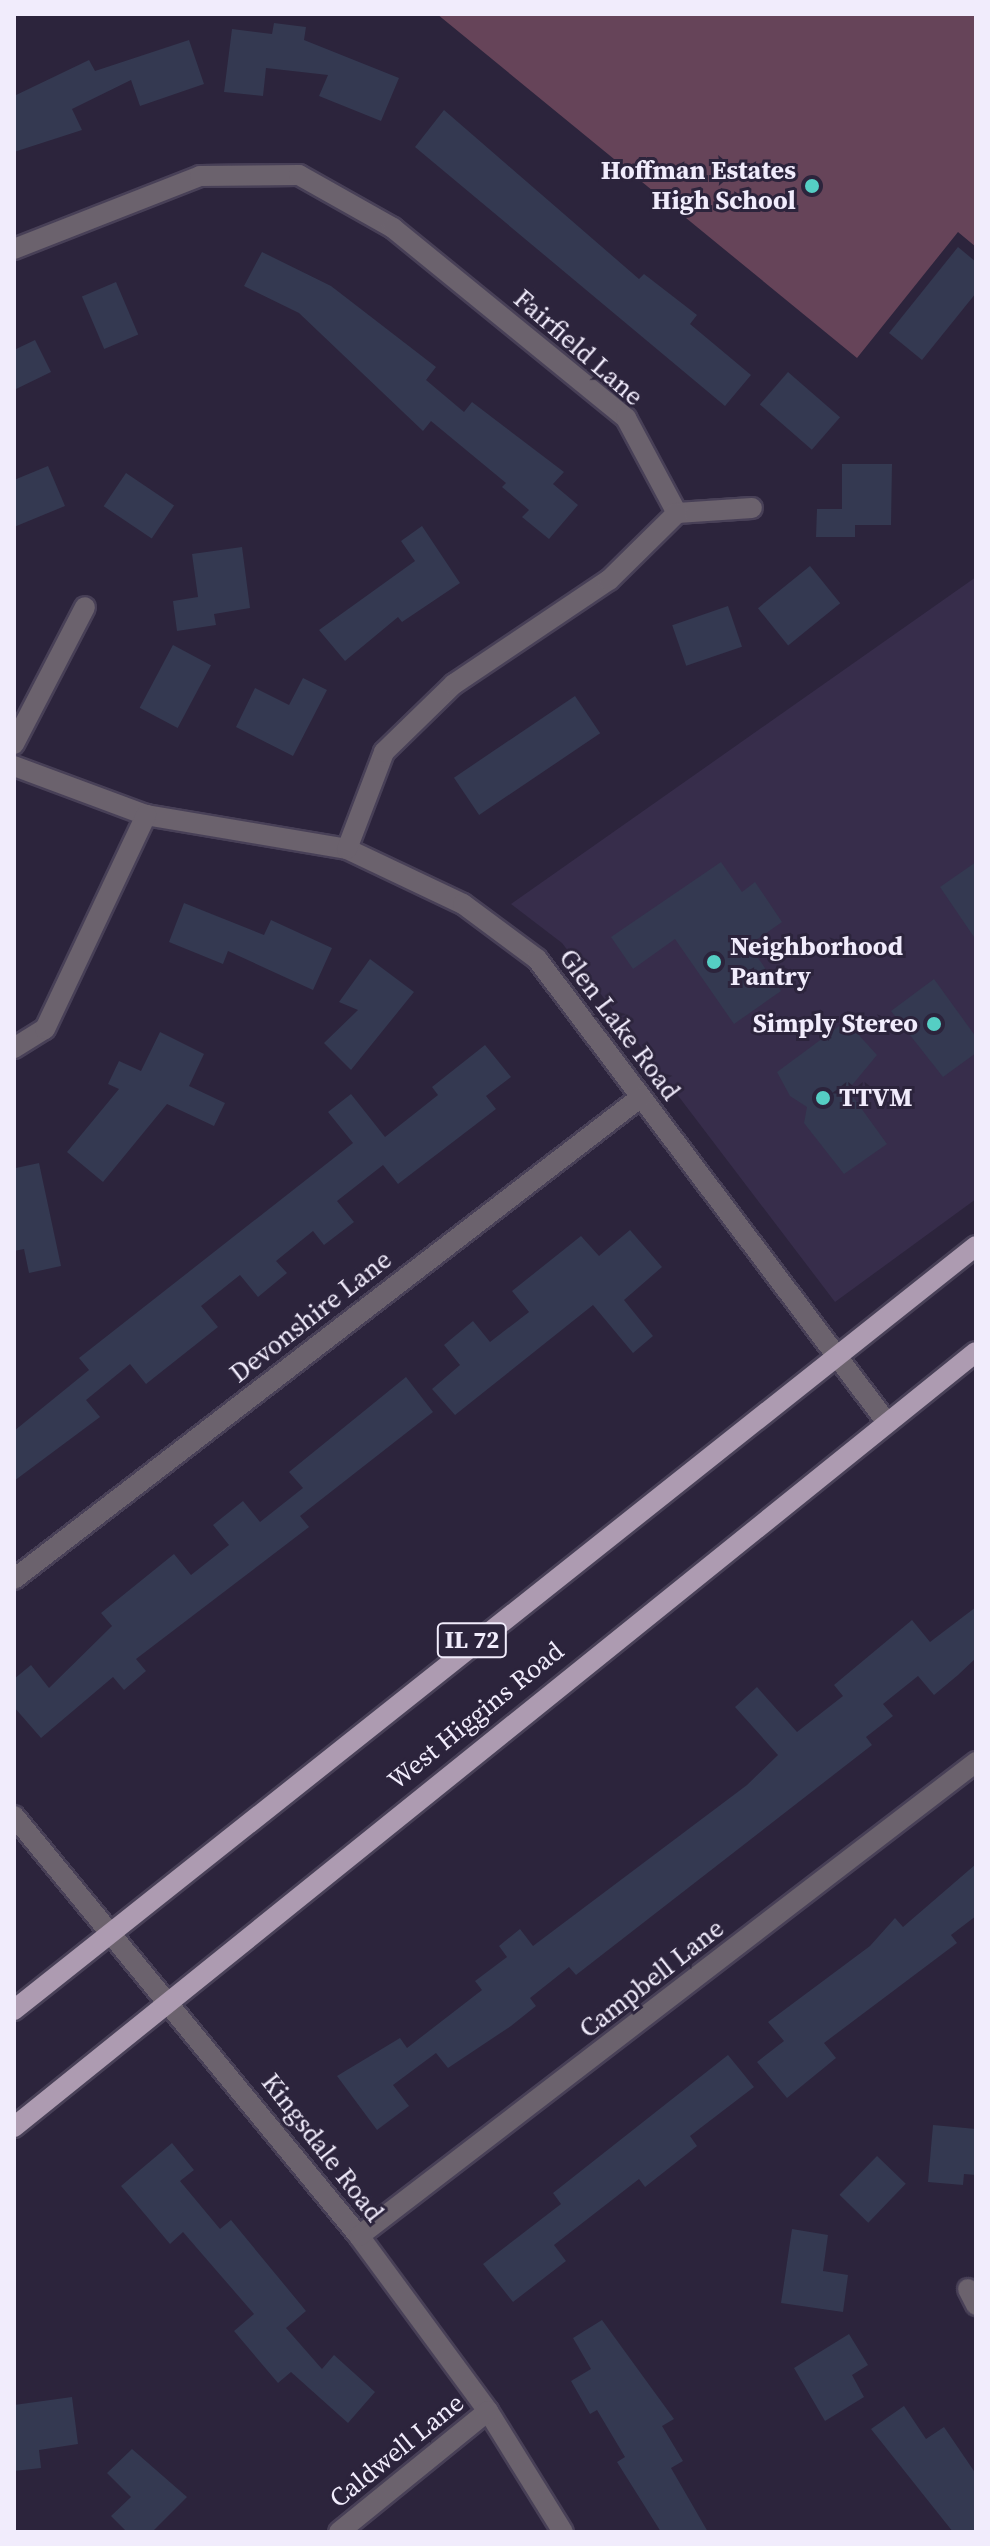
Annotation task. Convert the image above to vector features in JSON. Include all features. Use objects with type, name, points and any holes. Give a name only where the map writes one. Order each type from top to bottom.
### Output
[{"type":"main road","name":"IL 72","points":[[14,2010],[110,1928],[833,1352],[976,1246]]},
{"type":"main road","name":"West Higgins Road","points":[[14,2127],[168,1997],[885,1420],[976,1352]]},
{"type":"street","name":"Fairfield Lane","points":[[14,249],[200,176],[299,175],[393,228],[626,418],[677,513]]},
{"type":"street","points":[[347,849],[384,752],[454,684],[609,580],[677,513],[752,508]]},
{"type":"street","points":[[14,744],[85,607]]},
{"type":"street","name":"Glen Lake Road","points":[[14,766],[146,815],[347,849],[463,904],[537,959],[885,1420]]},
{"type":"street","points":[[14,1048],[45,1029],[146,815]]},
{"type":"street","name":"Devonshire Lane","points":[[14,1579],[641,1097]]},
{"type":"street","name":"Campbell Lane","points":[[359,2236],[976,1762]]},
{"type":"street","name":"Kingsdale Road","points":[[14,1816],[168,1997],[359,2236],[488,2411],[563,2532]]},
{"type":"street","name":"Caldwell Lane","points":[[339,2532],[488,2411]]},
{"type":"shaded area","name":"Hoffman Estates High School","points":[[437,14],[976,14],[976,247],[958,232],[857,358]]},
{"type":"shaded area","points":[[976,577],[976,1199],[835,1302],[562,943],[511,904]]},
{"type":"building","points":[[274,23],[306,27],[304,40],[399,78],[381,121],[319,96],[328,75],[266,68],[263,96],[224,92],[232,29],[272,34]]},
{"type":"building","points":[[189,40],[204,84],[140,106],[131,80],[72,109],[82,130],[14,152],[14,96],[89,60],[95,71]]},
{"type":"building","points":[[444,110],[639,279],[644,274],[697,315],[690,324],[751,375],[725,406],[415,147]]},
{"type":"building","points":[[958,247],[976,262],[976,293],[922,360],[889,333]]},
{"type":"building","points":[[262,252],[331,286],[436,367],[426,380],[464,412],[472,402],[564,472],[553,484],[578,505],[549,539],[522,517],[529,510],[502,487],[506,483],[431,421],[423,431],[299,313],[244,286]]},
{"type":"building","points":[[116,282],[138,334],[104,349],[82,296]]},
{"type":"building","points":[[35,340],[51,372],[14,390],[14,350]]},
{"type":"building","points":[[788,372],[840,417],[812,450],[760,404]]},
{"type":"building","points":[[842,464],[892,464],[891,525],[855,525],[855,537],[816,537],[817,509],[842,509]]},
{"type":"building","points":[[48,466],[65,506],[14,527],[14,480]]},
{"type":"building","points":[[126,473],[174,505],[152,539],[104,506]]},
{"type":"building","points":[[422,526],[460,583],[402,622],[398,617],[345,661],[319,630],[415,561],[401,541]]},
{"type":"building","points":[[242,547],[250,608],[214,614],[216,625],[177,631],[173,601],[198,597],[192,554]]},
{"type":"building","points":[[810,566],[840,603],[788,645],[758,608]]},
{"type":"building","points":[[728,606],[742,647],[686,666],[672,625]]},
{"type":"building","points":[[173,645],[211,665],[178,728],[140,708]]},
{"type":"building","points":[[303,678],[327,690],[293,756],[236,727],[255,688],[289,705]]},
{"type":"building","points":[[575,696],[600,733],[479,815],[454,778]]},
{"type":"building","points":[[721,862],[742,892],[755,882],[782,922],[749,945],[781,991],[734,1024],[675,939],[633,969],[611,937]]},
{"type":"building","points":[[976,862],[976,940],[940,887]]},
{"type":"building","points":[[184,903],[264,935],[271,920],[332,948],[313,990],[228,951],[223,964],[169,942]]},
{"type":"building","points":[[370,959],[414,992],[351,1070],[324,1043],[358,1010],[339,1002]]},
{"type":"building","name":"Simply Stereo","points":[[934,979],[976,1037],[976,1053],[943,1077],[891,1011]]},
{"type":"building","name":"TTVM","points":[[846,1021],[877,1055],[848,1090],[887,1144],[844,1174],[804,1123],[807,1107],[790,1096],[777,1072]]},
{"type":"building","points":[[160,1032],[204,1054],[189,1086],[225,1103],[214,1126],[167,1104],[103,1182],[67,1152],[119,1089],[108,1084],[119,1061],[141,1071]]},
{"type":"building","points":[[485,1045],[511,1077],[486,1096],[496,1109],[398,1184],[383,1165],[337,1201],[354,1222],[324,1245],[313,1231],[276,1261],[287,1273],[258,1297],[240,1275],[201,1306],[218,1327],[146,1384],[130,1364],[86,1400],[100,1417],[14,1481],[14,1431],[89,1370],[79,1358],[353,1143],[328,1112],[351,1094],[385,1137],[438,1095],[432,1087]]},
{"type":"building","points":[[39,1163],[61,1266],[29,1273],[24,1249],[14,1251],[16,1168]]},
{"type":"building","points":[[630,1230],[662,1267],[624,1300],[653,1336],[633,1353],[593,1305],[455,1415],[432,1389],[460,1365],[444,1345],[473,1321],[490,1342],[529,1312],[512,1291],[581,1236],[599,1256]]},
{"type":"building","points":[[406,1377],[433,1412],[300,1516],[309,1527],[136,1659],[146,1671],[124,1690],[113,1677],[41,1738],[14,1707],[14,1679],[31,1665],[49,1688],[112,1626],[101,1613],[174,1554],[191,1575],[229,1545],[213,1525],[243,1501],[260,1522],[303,1488],[289,1472]]},
{"type":"building","points":[[976,1607],[976,1658],[958,1675],[934,1695],[918,1676],[883,1704],[893,1716],[866,1737],[872,1745],[576,1975],[569,1967],[530,1998],[536,2006],[511,2026],[448,2068],[436,2053],[393,2085],[409,2106],[377,2130],[337,2076],[400,2038],[407,2048],[482,1990],[475,1981],[507,1957],[499,1946],[520,1929],[533,1946],[747,1785],[778,1755],[735,1707],[757,1687],[797,1732],[843,1696],[834,1685],[912,1620],[930,1642]]},
{"type":"building","points":[[976,1864],[976,1916],[951,1935],[957,1943],[824,2043],[836,2058],[787,2098],[757,2062],[784,2041],[768,2022],[870,1946],[895,1918],[903,1927]]},
{"type":"building","points":[[728,2055],[754,2087],[690,2136],[697,2146],[645,2187],[639,2179],[554,2245],[566,2261],[513,2302],[483,2264],[561,2204],[553,2193]]},
{"type":"building","points":[[933,2125],[976,2129],[976,2175],[964,2174],[963,2185],[928,2182]]},
{"type":"building","points":[[172,2143],[194,2170],[180,2181],[220,2229],[231,2220],[306,2311],[286,2328],[322,2369],[334,2355],[375,2392],[348,2423],[291,2372],[278,2383],[234,2331],[254,2314],[183,2232],[170,2244],[121,2186]]},
{"type":"building","points":[[877,2156],[906,2184],[868,2223],[839,2195]]},
{"type":"building","points":[[792,2229],[828,2235],[823,2271],[848,2275],[843,2312],[781,2303]]},
{"type":"building","points":[[602,2320],[674,2419],[662,2426],[683,2461],[671,2468],[708,2532],[661,2532],[617,2462],[625,2457],[597,2410],[590,2414],[571,2381],[591,2369],[573,2338]]},
{"type":"building","points":[[849,2334],[868,2365],[852,2375],[864,2397],[825,2421],[794,2368]]},
{"type":"building","points":[[72,2397],[78,2444],[39,2450],[41,2468],[14,2471],[14,2405]]},
{"type":"building","points":[[904,2406],[926,2439],[944,2427],[976,2474],[976,2532],[953,2532],[871,2429]]},
{"type":"building","points":[[132,2449],[187,2497],[152,2532],[127,2532],[111,2516],[131,2497],[107,2473]]},
{"type":"place","name":"Hoffman Estates High School","points":[[812,186]]},
{"type":"place","name":"Neighborhood Pantry","points":[[714,962]]},
{"type":"place","name":"Simply Stereo","points":[[934,1024]]},
{"type":"place","name":"TTVM","points":[[823,1098]]}]
